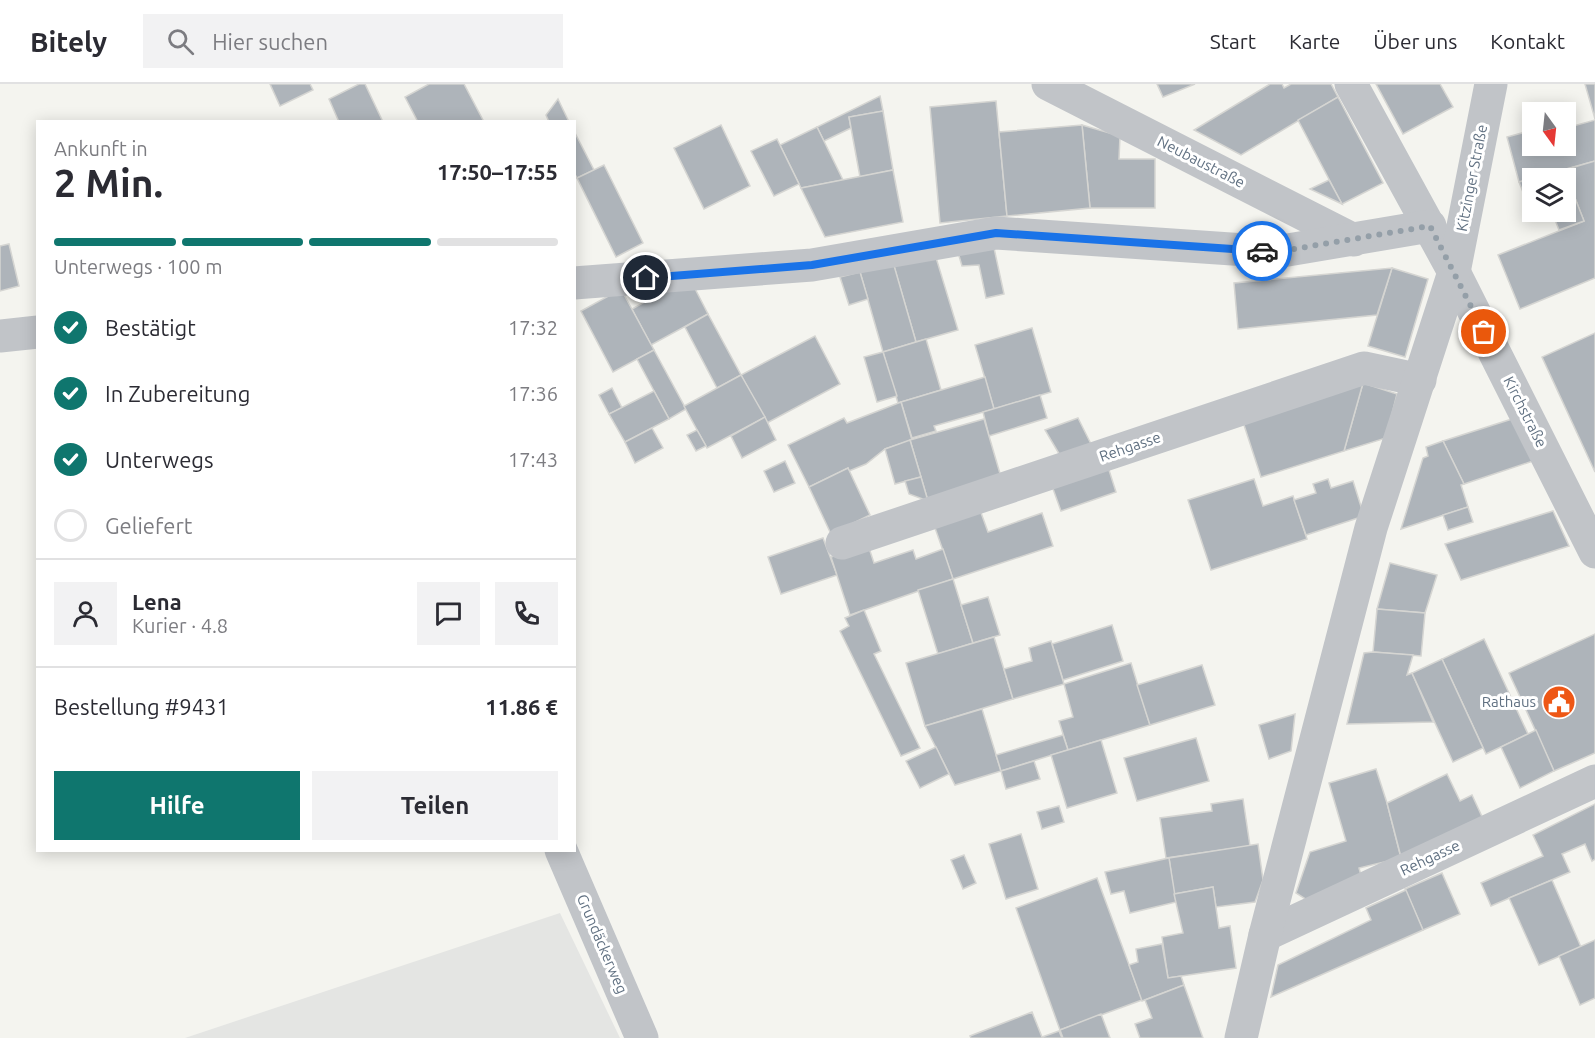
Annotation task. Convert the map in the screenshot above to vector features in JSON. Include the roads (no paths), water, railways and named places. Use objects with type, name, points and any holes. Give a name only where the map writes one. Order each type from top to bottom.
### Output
[{"type":"street","name":"Neubaustraße","points":[[1048,84],[1354,240]]},
{"type":"street","name":"Kirchstraße","points":[[1351,84],[1454,272],[1595,552]]},
{"type":"street","name":"Kitzinger Straße","points":[[1454,272],[1491,84]]},
{"type":"street","points":[[576,283],[812,265],[996,233],[1276,252],[1430,226]]},
{"type":"street","points":[[1241,1038],[1265,935],[1371,528],[1454,272]]},
{"type":"street","points":[[0,336],[36,332]]},
{"type":"street","name":"Rehgasse","points":[[842,543],[1364,368],[1420,380]]},
{"type":"street","name":"Rehgasse","points":[[1265,935],[1595,781]]},
{"type":"street","name":"Grundäckerweg","points":[[562,852],[642,1038]]},
{"type":"place","name":"Rathaus","points":[[1559,702]]}]
